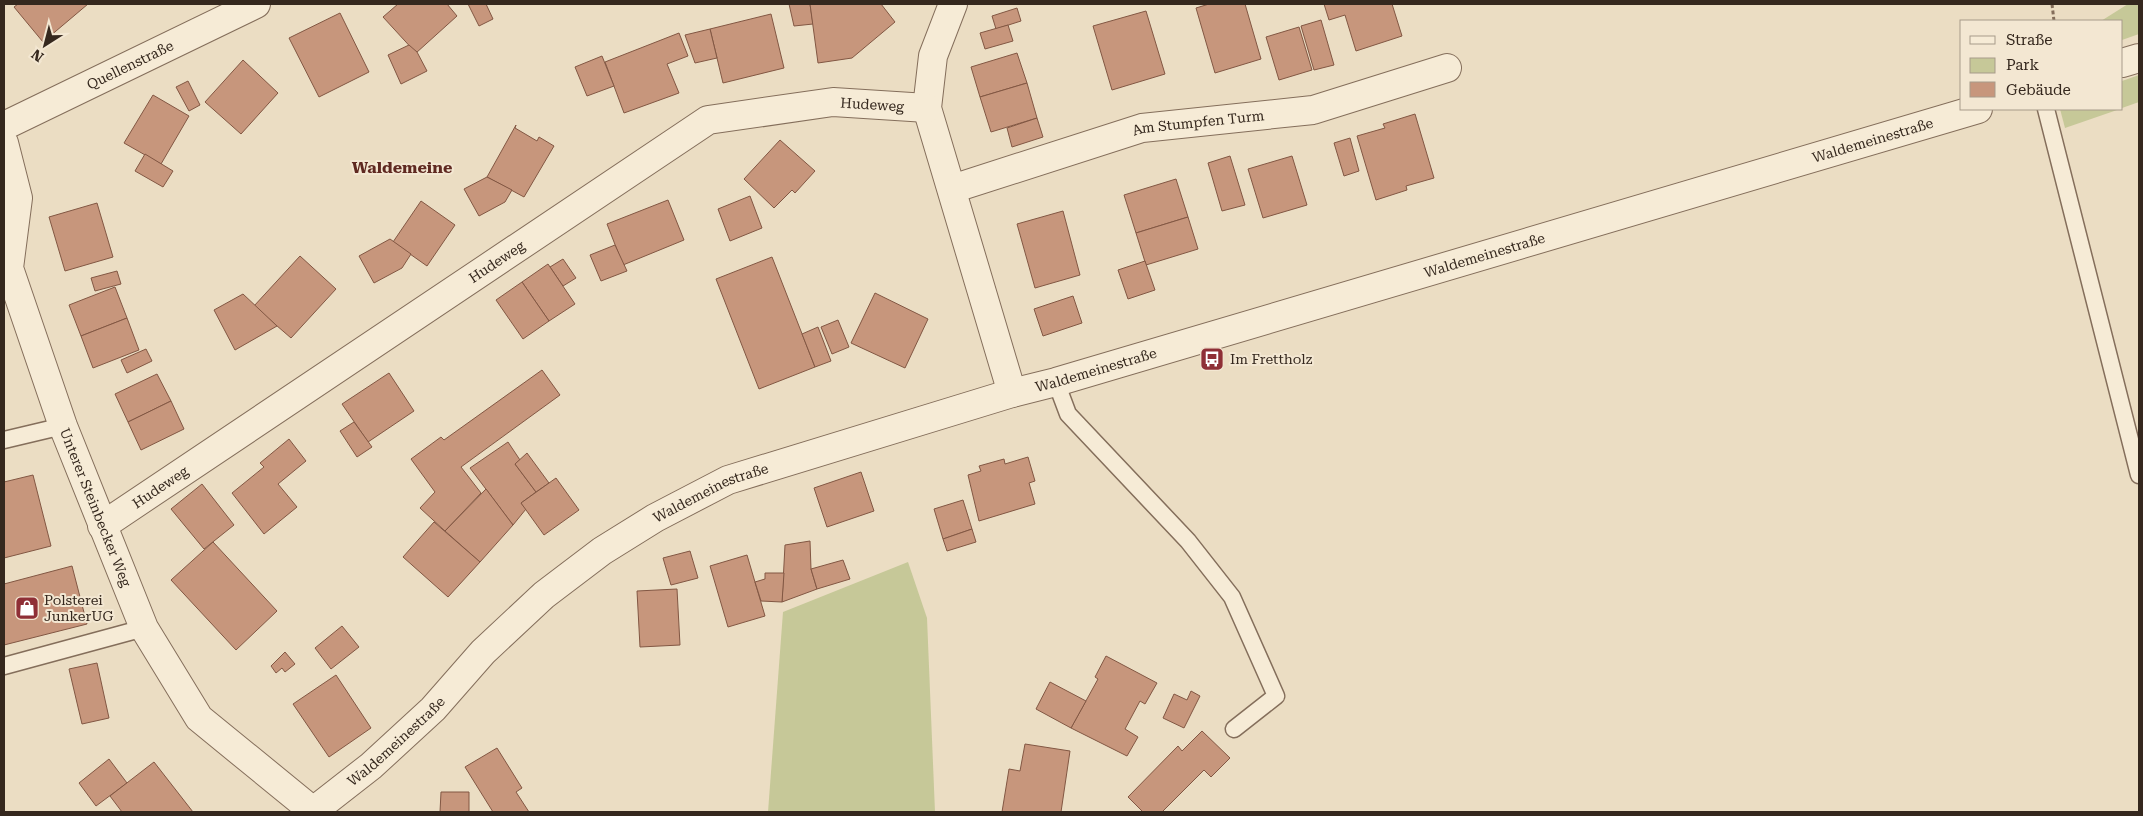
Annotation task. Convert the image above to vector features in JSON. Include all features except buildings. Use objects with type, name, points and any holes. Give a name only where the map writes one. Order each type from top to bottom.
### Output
[{"type":"street","name":"Quellenstraße","points":[[4,126],[256,4]]},
{"type":"street","points":[[953,4],[933,56],[927,108],[1012,393]]},
{"type":"street","points":[[2123,63],[2139,58]]},
{"type":"street","name":"Am Stumpfen Turm","points":[[952,189],[1142,128],[1313,110],[1447,68]]},
{"type":"street","name":"Hudeweg","points":[[102,526],[708,120],[833,102],[927,108]]},
{"type":"street","name":"Waldemeinestraße","points":[[313,812],[371,766],[433,709],[483,652],[544,594],[602,551],[655,518],[728,480],[1012,393],[1056,382],[1975,110]]},
{"type":"street","name":"Unterer Steinbecker Weg","points":[[4,143],[18,198],[6,269],[63,426],[144,628],[199,718],[313,812]]},
{"type":"lane","points":[[2046,110],[2139,474]]},
{"type":"lane","points":[[1056,382],[1068,414],[1188,541],[1232,597],[1276,696],[1234,729]]},
{"type":"lane","points":[[4,440],[63,426]]},
{"type":"lane","points":[[4,666],[144,628]]},
{"type":"path","points":[[2052,4],[2054,20]]},
{"type":"green space","points":[[2128,4],[2139,4],[2139,34],[2123,40],[2123,20],[2103,20]]},
{"type":"green space","points":[[2139,75],[2139,102],[2123,108],[2123,81]]},
{"type":"green space","points":[[2060,110],[2117,110],[2065,128]]},
{"type":"green space","points":[[908,562],[927,618],[935,812],[768,812],[783,612]]},
{"type":"place","name":"Im Frettholz","points":[[1212,359]]},
{"type":"place","name":"Polsterei JunkerUG","points":[[27,608]]},
{"type":"district","name":"Waldemeine","points":[[402,167]]}]
